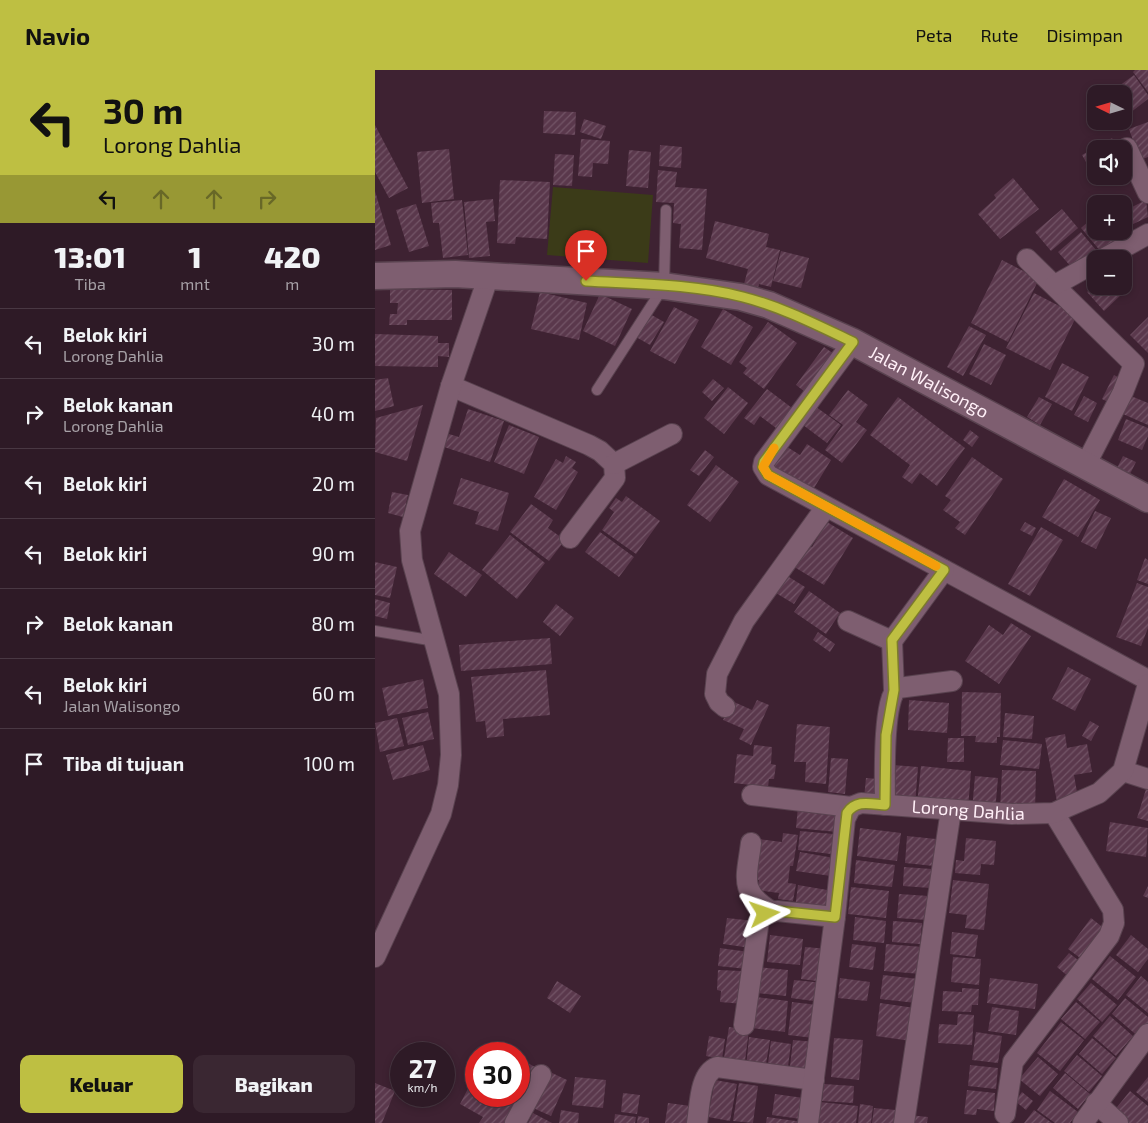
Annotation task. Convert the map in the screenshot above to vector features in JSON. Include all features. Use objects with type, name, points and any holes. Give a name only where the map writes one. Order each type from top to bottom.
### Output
[{"type":"street","points":[[1132,158],[1147,186]]},
{"type":"street","points":[[1119,250],[1148,234]]},
{"type":"street","points":[[1027,259],[1134,364],[1123,392],[1085,466]]},
{"type":"street","points":[[1055,285],[1087,267]]},
{"type":"street","name":"Jalan Walisongo","points":[[375,276],[424,274],[489,275],[664,286],[741,296],[769,305],[853,342],[1148,499]]},
{"type":"street","points":[[375,957],[383,921],[441,814],[448,785],[452,723],[449,694],[412,560],[410,531],[451,386],[489,275]]},
{"type":"street","points":[[853,342],[764,462],[763,467],[768,475],[1148,682],[1123,771],[1148,779]]},
{"type":"street","points":[[451,386],[589,445],[600,451],[615,464],[615,478],[569,538]]},
{"type":"street","points":[[615,464],[672,434]]},
{"type":"street","points":[[725,707],[719,702],[715,694],[715,684],[726,656],[744,621],[826,506]]},
{"type":"street","points":[[885,805],[886,735],[894,690],[892,640],[944,570]]},
{"type":"street","points":[[848,621],[892,640]]},
{"type":"street","points":[[894,690],[952,682]]},
{"type":"street","name":"Lorong Dahlia","points":[[752,796],[851,807],[861,803],[1012,814],[1054,812],[1099,793],[1123,771]]},
{"type":"street","points":[[808,1123],[835,917],[845,819],[851,807]]},
{"type":"street","points":[[904,1123],[951,810]]},
{"type":"street","points":[[1005,1114],[1013,1062],[1109,936],[1114,923],[1113,910],[1054,812]]},
{"type":"street","points":[[751,844],[748,886],[755,902],[771,911],[835,917]]},
{"type":"street","points":[[744,1025],[759,920],[771,911]]},
{"type":"street","points":[[1083,1123],[1148,1034]]},
{"type":"street","points":[[697,1123],[705,1077],[711,1069],[717,1067],[814,1080]]},
{"type":"street","points":[[515,1123],[541,1075]]},
{"type":"street","points":[[1096,1104],[1117,1123]]},
{"type":"lane","points":[[597,390],[664,286],[665,210]]},
{"type":"lane","points":[[375,632],[435,641]]},
{"type":"shaded area","points":[[553,187],[653,195],[648,263],[547,255]]},
{"type":"building","points":[[1135,70],[1148,70],[1148,92],[1133,72]]},
{"type":"building","points":[[1134,75],[1148,95],[1148,99],[1133,111],[1133,85],[1120,85]]},
{"type":"building","points":[[544,111],[576,112],[575,135],[543,133]]},
{"type":"building","points":[[584,119],[606,126],[601,139],[580,132]]},
{"type":"building","points":[[1148,122],[1148,157],[1140,160],[1129,130],[1133,130],[1133,128]]},
{"type":"building","points":[[375,125],[408,188],[389,198],[375,172]]},
{"type":"building","points":[[581,139],[610,141],[608,164],[593,163],[592,177],[578,176]]},
{"type":"building","points":[[660,145],[682,147],[681,168],[659,166]]},
{"type":"building","points":[[449,149],[454,199],[422,203],[417,152]]},
{"type":"building","points":[[629,150],[651,152],[648,188],[626,186]]},
{"type":"building","points":[[1087,152],[1087,164],[1082,155]]},
{"type":"building","points":[[555,154],[574,155],[572,186],[553,185]]},
{"type":"building","points":[[658,170],[677,172],[675,187],[707,189],[702,250],[679,248],[681,224],[673,223],[674,203],[656,202]]},
{"type":"building","points":[[1013,178],[1039,209],[1000,239],[978,214],[996,198],[994,195]]},
{"type":"building","points":[[500,180],[550,182],[547,239],[516,237],[515,244],[497,243]]},
{"type":"building","points":[[375,191],[391,245],[375,250]]},
{"type":"building","points":[[493,199],[495,221],[486,222],[490,256],[469,258],[464,202]]},
{"type":"building","points":[[462,200],[468,255],[443,258],[439,223],[433,223],[431,203]]},
{"type":"building","points":[[1146,200],[1148,217],[1132,225],[1132,207]]},
{"type":"building","points":[[416,204],[429,246],[409,252],[396,210]]},
{"type":"building","points":[[1062,209],[1078,228],[1051,251],[1035,232]]},
{"type":"building","points":[[715,221],[769,234],[766,247],[780,250],[771,287],[759,284],[758,288],[744,284],[748,269],[706,258]]},
{"type":"building","points":[[1087,223],[1087,235],[1081,228]]},
{"type":"building","points":[[1081,232],[1096,250],[1087,250],[1087,257],[1073,269],[1058,252]]},
{"type":"building","points":[[1091,240],[1117,240],[1105,250],[1099,250]]},
{"type":"building","points":[[781,251],[809,258],[801,288],[773,281]]},
{"type":"building","points":[[1002,260],[1039,279],[1008,342],[971,323]]},
{"type":"building","points":[[390,289],[452,290],[452,320],[407,320],[407,325],[389,325],[390,314],[397,314],[398,303],[390,303]]},
{"type":"building","points":[[540,292],[587,303],[579,340],[531,329]]},
{"type":"building","points":[[1034,293],[1077,315],[1050,370],[1006,348]]},
{"type":"building","points":[[600,294],[632,309],[615,346],[583,331]]},
{"type":"building","points":[[1090,295],[1121,295],[1104,311]]},
{"type":"building","points":[[674,307],[699,320],[675,364],[650,351]]},
{"type":"building","points":[[723,309],[753,327],[731,365],[701,347]]},
{"type":"building","points":[[650,314],[664,322],[650,345],[636,337]]},
{"type":"building","points":[[1148,317],[1148,353],[1130,335]]},
{"type":"building","points":[[768,322],[797,343],[764,389],[743,373],[747,368],[739,362]]},
{"type":"building","points":[[969,326],[986,335],[963,376],[947,367]]},
{"type":"building","points":[[375,334],[438,336],[438,343],[449,343],[449,357],[438,356],[438,367],[375,366]]},
{"type":"building","points":[[984,344],[1006,355],[991,385],[969,374]]},
{"type":"building","points":[[824,347],[837,356],[809,395],[796,385]]},
{"type":"building","points":[[1062,363],[1089,377],[1072,411],[1045,397]]},
{"type":"building","points":[[1114,375],[1126,381],[1114,405],[1102,399]]},
{"type":"building","points":[[388,378],[394,406],[375,411],[375,380]]},
{"type":"building","points":[[713,379],[724,388],[712,401],[702,392]]},
{"type":"building","points":[[728,387],[748,403],[724,434],[704,418]]},
{"type":"building","points":[[767,389],[796,411],[780,431],[760,416],[754,425],[744,418]]},
{"type":"building","points":[[848,390],[868,405],[856,422],[867,430],[842,463],[825,450],[843,425],[829,415]]},
{"type":"building","points":[[1084,396],[1097,403],[1088,422],[1074,415]]},
{"type":"building","points":[[1131,396],[1148,403],[1148,425],[1123,414]]},
{"type":"building","points":[[898,397],[965,448],[937,486],[920,473],[912,484],[902,477],[910,465],[870,435]]},
{"type":"building","points":[[1039,397],[1052,404],[1040,425],[1027,417]]},
{"type":"building","points":[[812,404],[841,425],[827,443],[799,422]]},
{"type":"building","points":[[423,405],[407,461],[375,452],[376,418]]},
{"type":"building","points":[[468,409],[504,421],[490,462],[444,447],[449,434],[459,437]]},
{"type":"building","points":[[1126,419],[1148,428],[1148,436],[1142,450],[1118,440]]},
{"type":"building","points":[[509,425],[539,437],[524,474],[494,462]]},
{"type":"building","points":[[970,430],[979,437],[972,447],[963,440]]},
{"type":"building","points":[[807,444],[831,460],[811,493],[770,468],[784,445],[800,455]]},
{"type":"building","points":[[705,450],[714,457],[699,476],[690,470]]},
{"type":"building","points":[[566,456],[576,462],[572,468],[578,472],[556,510],[534,497],[556,459],[563,463]]},
{"type":"building","points":[[1123,456],[1136,462],[1130,474],[1117,468]]},
{"type":"building","points":[[972,457],[1003,479],[965,535],[955,528],[960,522],[943,510],[951,500],[945,496]]},
{"type":"building","points":[[716,465],[739,482],[710,522],[687,505]]},
{"type":"building","points":[[461,478],[509,493],[498,531],[475,524],[479,512],[453,504]]},
{"type":"building","points":[[1064,479],[1100,500],[1078,537],[1042,517]]},
{"type":"building","points":[[392,492],[408,495],[403,517],[388,513]]},
{"type":"building","points":[[626,496],[660,521],[636,554],[602,530],[614,512],[609,508],[616,498],[622,502]]},
{"type":"building","points":[[531,504],[553,520],[548,528],[565,540],[549,561],[510,532]]},
{"type":"building","points":[[1095,511],[1111,518],[1096,549],[1081,542]]},
{"type":"building","points":[[827,522],[853,538],[824,585],[791,565],[804,542],[812,547]]},
{"type":"building","points":[[1025,522],[1036,528],[1032,536],[1020,530]]},
{"type":"building","points":[[1041,527],[1063,540],[1030,596],[1008,584]]},
{"type":"building","points":[[600,532],[634,557],[619,577],[585,552]]},
{"type":"building","points":[[510,535],[545,563],[517,599],[482,570]]},
{"type":"building","points":[[449,552],[482,575],[466,597],[434,574]]},
{"type":"building","points":[[1145,558],[1148,560],[1148,584],[1137,580]]},
{"type":"building","points":[[375,562],[397,567],[390,598],[375,595]]},
{"type":"building","points":[[781,572],[805,587],[794,604],[771,590]]},
{"type":"building","points":[[1137,583],[1148,587],[1148,628],[1141,646],[1116,637]]},
{"type":"building","points":[[809,591],[840,613],[826,634],[794,612]]},
{"type":"building","points":[[375,599],[390,603],[387,619],[375,616]]},
{"type":"building","points":[[556,604],[574,618],[560,636],[543,622]]},
{"type":"building","points":[[1011,623],[1031,636],[999,684],[965,661],[989,625],[1003,635]]},
{"type":"building","points":[[818,632],[835,644],[830,652],[813,640]]},
{"type":"building","points":[[550,638],[552,664],[461,671],[459,645]]},
{"type":"building","points":[[1068,667],[1091,679],[1075,711],[1052,699]]},
{"type":"building","points":[[546,670],[550,715],[503,719],[504,736],[487,738],[485,721],[476,722],[471,677]]},
{"type":"building","points":[[423,679],[428,708],[388,716],[382,688]]},
{"type":"building","points":[[962,692],[1001,693],[1000,737],[997,737],[997,743],[975,742],[976,736],[961,736]]},
{"type":"building","points":[[757,700],[769,705],[751,745],[739,739],[744,729],[723,720],[732,701],[752,710]]},
{"type":"building","points":[[909,700],[949,703],[947,733],[908,730]]},
{"type":"building","points":[[428,712],[434,739],[408,745],[402,718]]},
{"type":"building","points":[[1005,713],[1034,716],[1032,739],[1003,737]]},
{"type":"building","points":[[397,718],[404,746],[380,752],[375,723]]},
{"type":"building","points":[[1090,721],[1099,726],[1091,741],[1082,736]]},
{"type":"building","points":[[797,724],[830,727],[826,784],[805,782],[806,762],[794,762]]},
{"type":"building","points":[[1065,734],[1067,748],[1087,744],[1092,772],[1074,775],[1078,798],[1057,802],[1045,738]]},
{"type":"building","points":[[948,738],[964,738],[964,762],[947,762]]},
{"type":"building","points":[[1003,740],[1042,744],[1039,769],[1000,765]]},
{"type":"building","points":[[423,745],[430,770],[393,780],[386,755]]},
{"type":"building","points":[[754,745],[772,747],[771,764],[776,765],[774,779],[769,779],[768,787],[734,783],[737,754],[753,756]]},
{"type":"building","points":[[831,758],[848,759],[845,794],[828,792]]},
{"type":"building","points":[[893,765],[918,767],[915,805],[890,803]]},
{"type":"building","points":[[921,766],[971,771],[968,809],[917,804]]},
{"type":"building","points":[[1002,770],[1036,771],[1035,812],[1000,810]]},
{"type":"building","points":[[975,776],[998,778],[995,812],[972,810]]},
{"type":"building","points":[[866,778],[879,779],[877,799],[864,798]]},
{"type":"building","points":[[1146,789],[1148,789],[1148,821],[1137,818]]},
{"type":"building","points":[[798,806],[839,810],[837,832],[796,828]]},
{"type":"building","points":[[1110,822],[1148,828],[1146,857],[1106,851]]},
{"type":"building","points":[[860,828],[901,833],[897,861],[857,856]]},
{"type":"building","points":[[800,831],[833,834],[831,854],[798,850]]},
{"type":"building","points":[[783,833],[798,835],[793,866],[790,866],[788,883],[796,884],[793,901],[778,899],[779,893],[757,890],[759,880],[752,879],[758,839],[782,842]]},
{"type":"building","points":[[907,836],[936,839],[934,866],[905,863]]},
{"type":"building","points":[[966,838],[996,841],[994,865],[981,864],[980,875],[955,873],[956,860],[964,861]]},
{"type":"building","points":[[800,852],[834,858],[831,876],[796,871]]},
{"type":"building","points":[[856,860],[895,865],[892,887],[854,883]]},
{"type":"building","points":[[904,867],[932,869],[930,888],[903,886]]},
{"type":"building","points":[[953,880],[989,884],[984,930],[965,928],[967,915],[949,913]]},
{"type":"building","points":[[798,885],[833,891],[830,914],[795,908]]},
{"type":"building","points":[[1148,886],[1148,898],[1143,896]]},
{"type":"building","points":[[851,887],[889,891],[886,918],[848,914]]},
{"type":"building","points":[[899,894],[929,896],[927,920],[897,918]]},
{"type":"building","points":[[855,917],[886,921],[884,943],[853,940]]},
{"type":"building","points":[[727,918],[754,921],[751,948],[723,944]]},
{"type":"building","points":[[1091,918],[1105,929],[1083,960],[1068,949]]},
{"type":"building","points":[[893,921],[922,923],[920,944],[892,942]]},
{"type":"building","points":[[952,932],[978,935],[975,957],[950,954]]},
{"type":"building","points":[[770,935],[803,939],[800,965],[767,962]]},
{"type":"building","points":[[1131,935],[1148,949],[1148,959],[1138,972],[1116,955]]},
{"type":"building","points":[[852,944],[876,947],[873,970],[849,967]]},
{"type":"building","points":[[886,944],[923,947],[921,974],[884,971]]},
{"type":"building","points":[[805,947],[829,949],[825,982],[801,979]]},
{"type":"building","points":[[720,948],[749,952],[747,969],[718,966]]},
{"type":"building","points":[[1069,953],[1082,963],[1070,978],[1057,967]]},
{"type":"building","points":[[1110,956],[1136,977],[1118,1000],[1092,979]]},
{"type":"building","points":[[953,957],[981,959],[979,985],[951,982]]},
{"type":"building","points":[[758,967],[788,970],[786,996],[756,993]]},
{"type":"building","points":[[718,970],[741,971],[740,988],[743,1004],[720,1002],[721,991],[717,990]]},
{"type":"building","points":[[883,975],[919,979],[916,1003],[880,999]]},
{"type":"building","points":[[1141,976],[1148,982],[1148,1013],[1126,995]]},
{"type":"building","points":[[840,978],[870,982],[867,1001],[838,998]]},
{"type":"building","points":[[990,978],[1038,984],[1035,1009],[987,1003]]},
{"type":"building","points":[[794,980],[824,983],[821,1002],[791,998]]},
{"type":"building","points":[[557,981],[581,996],[570,1013],[547,998]]},
{"type":"building","points":[[1091,983],[1117,1005],[1102,1022],[1077,999]]},
{"type":"building","points":[[962,988],[979,989],[978,1005],[972,1005],[971,1012],[942,1011],[943,991],[962,992]]},
{"type":"building","points":[[756,997],[788,1001],[785,1032],[752,1028]]},
{"type":"building","points":[[1125,998],[1148,1017],[1148,1029],[1140,1038],[1112,1014]]},
{"type":"building","points":[[792,1002],[818,1005],[814,1038],[788,1035]]},
{"type":"building","points":[[1076,1002],[1100,1022],[1085,1039],[1061,1019]]},
{"type":"building","points":[[880,1003],[915,1008],[911,1041],[876,1036]]},
{"type":"building","points":[[992,1007],[1019,1011],[1016,1035],[988,1031]]},
{"type":"building","points":[[958,1014],[974,1015],[972,1045],[938,1043],[939,1024],[957,1025]]},
{"type":"building","points":[[1110,1016],[1133,1036],[1116,1056],[1093,1036]]},
{"type":"building","points":[[1061,1022],[1084,1040],[1060,1071],[1037,1053]]},
{"type":"building","points":[[729,1027],[749,1030],[745,1061],[724,1058]]},
{"type":"building","points":[[976,1032],[1002,1036],[998,1063],[972,1060]]},
{"type":"building","points":[[709,1036],[725,1039],[722,1059],[706,1056]]},
{"type":"building","points":[[749,1037],[770,1040],[765,1070],[746,1068]]},
{"type":"building","points":[[834,1038],[863,1040],[859,1080],[831,1077]]},
{"type":"building","points":[[1092,1038],[1116,1058],[1102,1074],[1079,1054]]},
{"type":"building","points":[[793,1040],[815,1042],[811,1077],[789,1075]]},
{"type":"building","points":[[771,1041],[791,1044],[787,1074],[767,1071]]},
{"type":"building","points":[[1077,1055],[1102,1076],[1089,1092],[1064,1071]]},
{"type":"building","points":[[1038,1057],[1058,1074],[1040,1096],[1019,1079]]},
{"type":"building","points":[[530,1064],[535,1067],[530,1076]]},
{"type":"building","points":[[970,1065],[998,1068],[996,1089],[968,1086]]},
{"type":"building","points":[[550,1072],[567,1080],[551,1116],[533,1108]]},
{"type":"building","points":[[1065,1073],[1090,1094],[1078,1109],[1053,1088]]},
{"type":"building","points":[[575,1077],[606,1080],[603,1108],[572,1105]]},
{"type":"building","points":[[1148,1077],[1148,1102],[1136,1092]]},
{"type":"building","points":[[715,1080],[737,1084],[730,1121],[708,1117]]},
{"type":"building","points":[[375,1083],[390,1089],[390,1103],[382,1123],[375,1123]]},
{"type":"building","points":[[739,1083],[758,1086],[753,1123],[733,1121]]},
{"type":"building","points":[[824,1084],[854,1086],[853,1103],[822,1101]]},
{"type":"building","points":[[967,1090],[995,1093],[994,1111],[977,1109],[976,1115],[964,1114]]},
{"type":"building","points":[[1050,1091],[1078,1112],[1070,1123],[1055,1123],[1037,1110]]},
{"type":"building","points":[[1130,1091],[1148,1106],[1148,1123],[1126,1123],[1113,1112]]},
{"type":"building","points":[[1022,1092],[1033,1101],[1026,1110],[1015,1101]]},
{"type":"building","points":[[623,1093],[640,1095],[637,1114],[621,1112]]},
{"type":"building","points":[[465,1094],[465,1107],[460,1104]]},
{"type":"building","points":[[775,1094],[804,1098],[801,1119],[772,1115]]},
{"type":"building","points":[[820,1102],[858,1106],[856,1123],[818,1123]]},
{"type":"building","points":[[668,1103],[691,1106],[689,1123],[665,1123]]},
{"type":"building","points":[[860,1104],[873,1106],[871,1123],[858,1123]]},
{"type":"building","points":[[465,1107],[514,1107],[505,1123],[479,1123],[483,1117]]},
{"type":"building","points":[[874,1108],[896,1110],[894,1123],[872,1123]]},
{"type":"building","points":[[561,1110],[579,1113],[578,1123],[559,1123]]},
{"type":"building","points":[[1034,1110],[1052,1123],[1024,1123]]},
{"type":"building","points":[[533,1113],[552,1123],[528,1123]]},
{"type":"building","points":[[615,1114],[636,1117],[635,1123],[614,1123]]},
{"type":"building","points":[[909,1115],[928,1117],[927,1123],[908,1123]]},
{"type":"building","points":[[638,1116],[649,1118],[649,1123],[637,1123]]},
{"type":"building","points":[[767,1117],[803,1122],[803,1123],[766,1123]]},
{"type":"slow traffic","points":[[774,448],[764,462],[764,471],[768,475],[936,566]]},
{"type":"route","points":[[586,281],[664,286],[741,296],[799,316],[853,342],[764,462],[764,471],[768,475],[944,570],[892,640],[894,690],[891,694],[886,735],[885,805],[855,804],[847,813],[835,917],[777,911],[765,914]]}]
